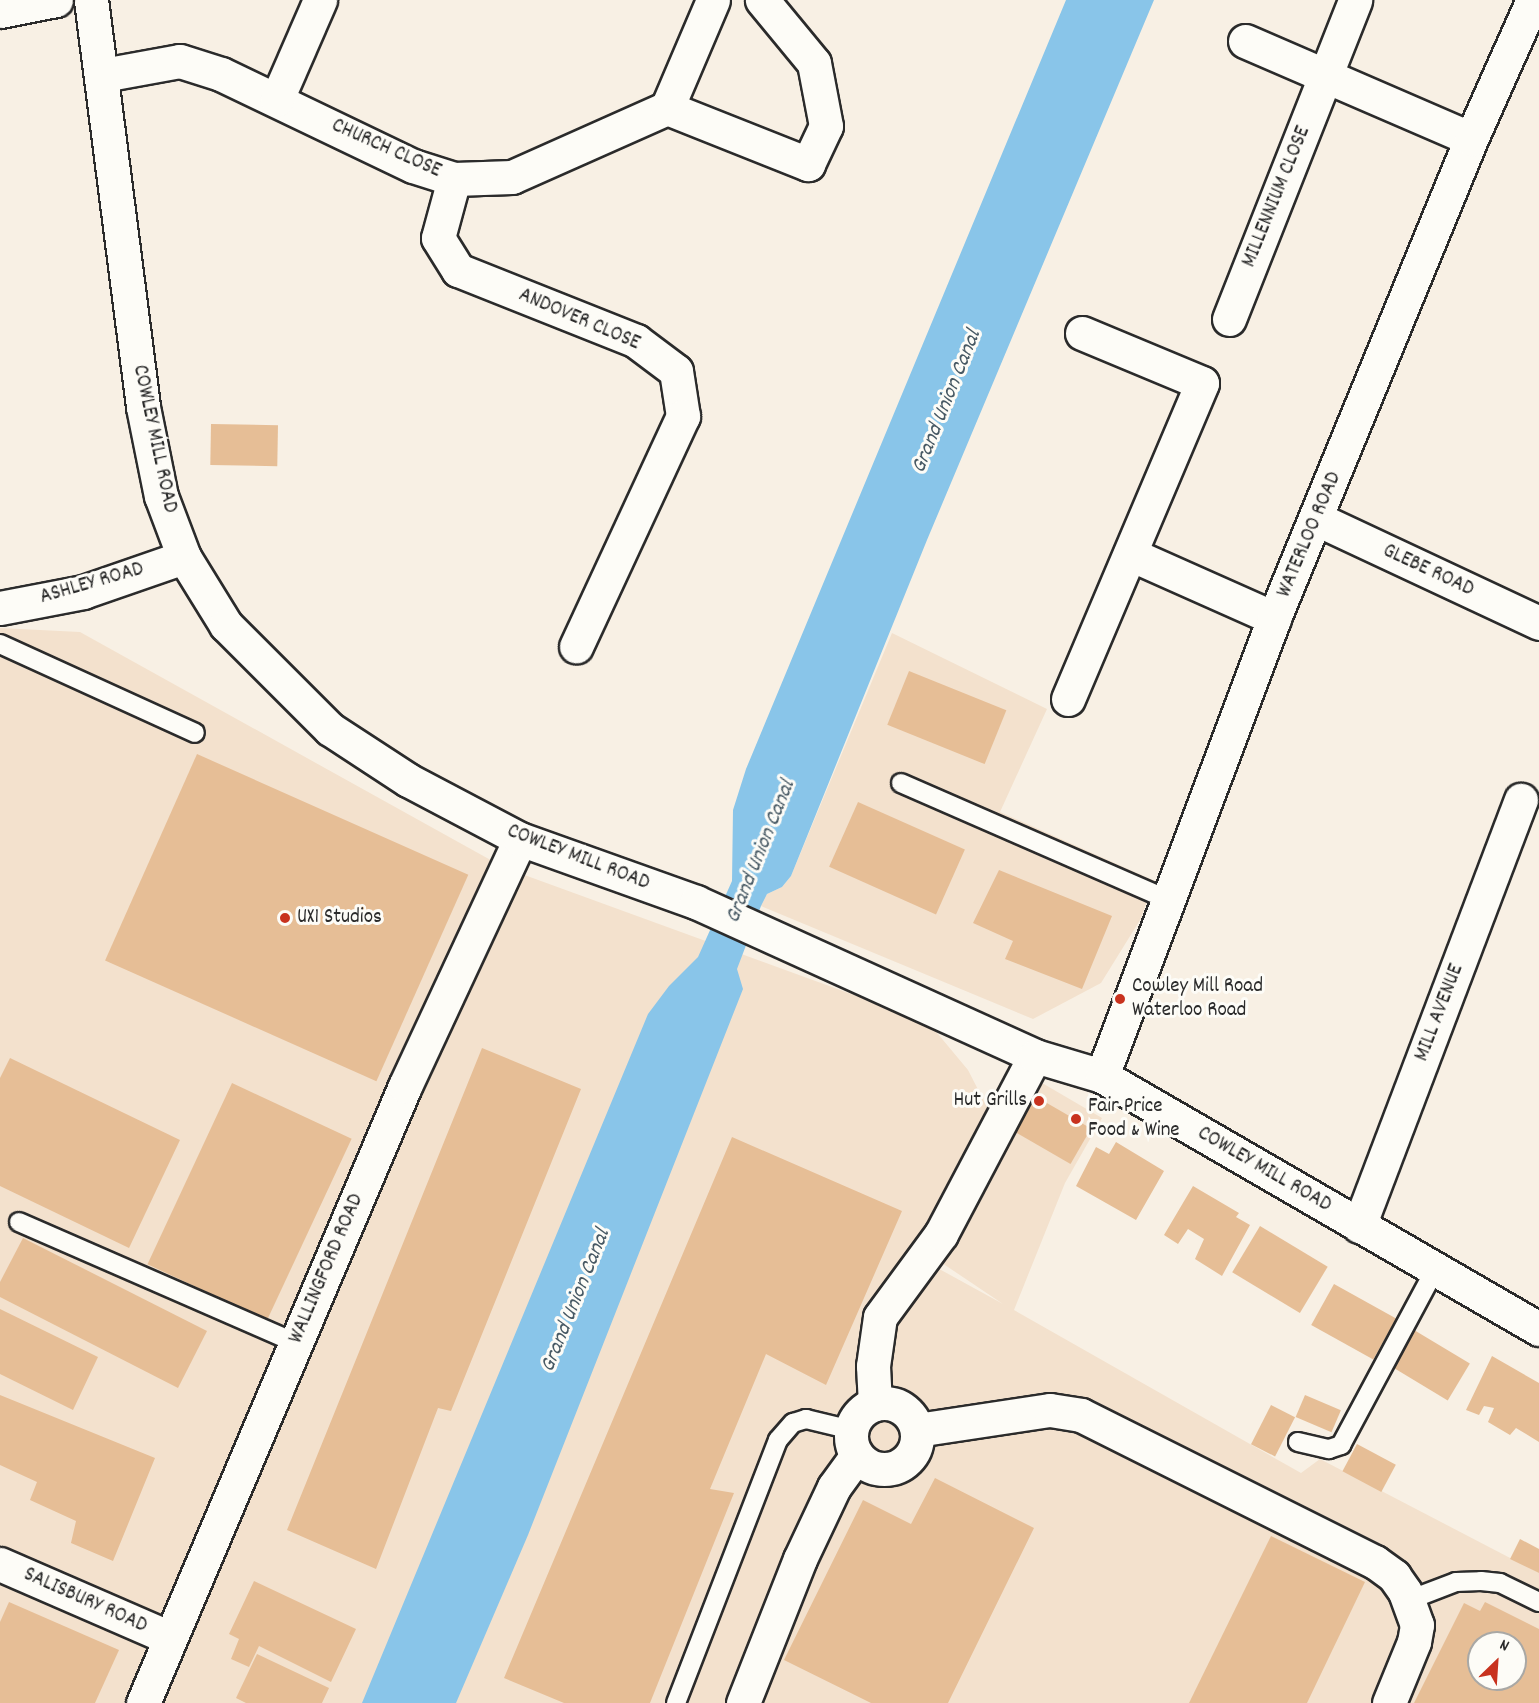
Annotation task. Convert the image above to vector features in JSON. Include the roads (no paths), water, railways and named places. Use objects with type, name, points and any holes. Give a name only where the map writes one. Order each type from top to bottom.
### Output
[{"type":"street","points":[[0,11],[56,0]]},
{"type":"street","name":"COWLEY MILL ROAD","points":[[91,0],[103,75],[143,407],[161,496],[184,557],[226,625],[330,729],[408,780],[520,839],[696,902],[1035,1056],[1102,1076],[1539,1329]]},
{"type":"street","points":[[277,99],[320,0]]},
{"type":"street","points":[[712,0],[667,108],[808,164],[826,126],[814,63],[762,0]]},
{"type":"street","name":"MILLENNIUM CLOSE","points":[[1229,318],[1355,0]]},
{"type":"street","name":"WATERLOO ROAD","points":[[1102,1076],[1274,618],[1317,519],[1471,139],[1533,0]]},
{"type":"street","points":[[1245,41],[1471,139]]},
{"type":"street","name":"CHURCH CLOSE","points":[[103,75],[180,61],[277,99],[413,166],[454,179],[512,177],[667,108]]},
{"type":"street","name":"ANDOVER CLOSE","points":[[454,179],[438,238],[458,270],[636,341],[676,371],[683,416],[576,646]]},
{"type":"street","points":[[1068,699],[1202,383],[1082,333]]},
{"type":"street","name":"GLEBE ROAD","points":[[1317,519],[1539,623]]},
{"type":"street","points":[[1130,554],[1274,618]]},
{"type":"street","name":"ASHLEY ROAD","points":[[0,608],[83,592],[184,557]]},
{"type":"street","name":"MILL AVENUE","points":[[1359,1226],[1521,800]]},
{"type":"street","name":"WALLINGFORD ROAD","points":[[143,1703],[405,1086],[520,839]]},
{"type":"street","points":[[875,1404],[873,1366],[880,1317],[941,1234],[1035,1056]]},
{"type":"street","points":[[743,1703],[805,1548],[855,1443],[863,1411],[875,1404],[899,1406],[908,1413],[917,1430],[915,1449],[898,1466],[876,1468],[855,1443]]},
{"type":"street","points":[[917,1430],[1050,1410],[1081,1415],[1375,1562],[1394,1576],[1409,1600],[1417,1625],[1414,1642],[1389,1703]]},
{"type":"street","name":"SALISBURY ROAD","points":[[0,1564],[170,1638]]},
{"type":"lane","points":[[0,644],[195,733]]},
{"type":"lane","points":[[901,783],[1169,900]]},
{"type":"lane","points":[[19,1222],[296,1343]]},
{"type":"lane","points":[[1298,1442],[1329,1449],[1341,1445],[1435,1270]]},
{"type":"lane","points":[[676,1703],[778,1440],[793,1424],[806,1419],[855,1443]]},
{"type":"lane","points":[[1409,1600],[1456,1582],[1481,1581],[1500,1583],[1539,1602]]},
{"type":"water","name":"Grand Union Canal","points":[[1066,0],[1154,0],[927,540],[791,876],[782,887],[767,894],[761,906],[737,969],[743,989],[528,1535],[456,1703],[362,1703],[648,1014],[669,986],[698,957],[732,881],[733,810],[746,769]]},
{"type":"place","name":"UX1 Studios","points":[[285,918]]},
{"type":"place","name":"Cowley Mill Road Waterloo Road","points":[[1120,999]]},
{"type":"place","name":"Hut Grills","points":[[1039,1101]]},
{"type":"place","name":"Fair Price Food & Wine","points":[[1076,1119]]}]
